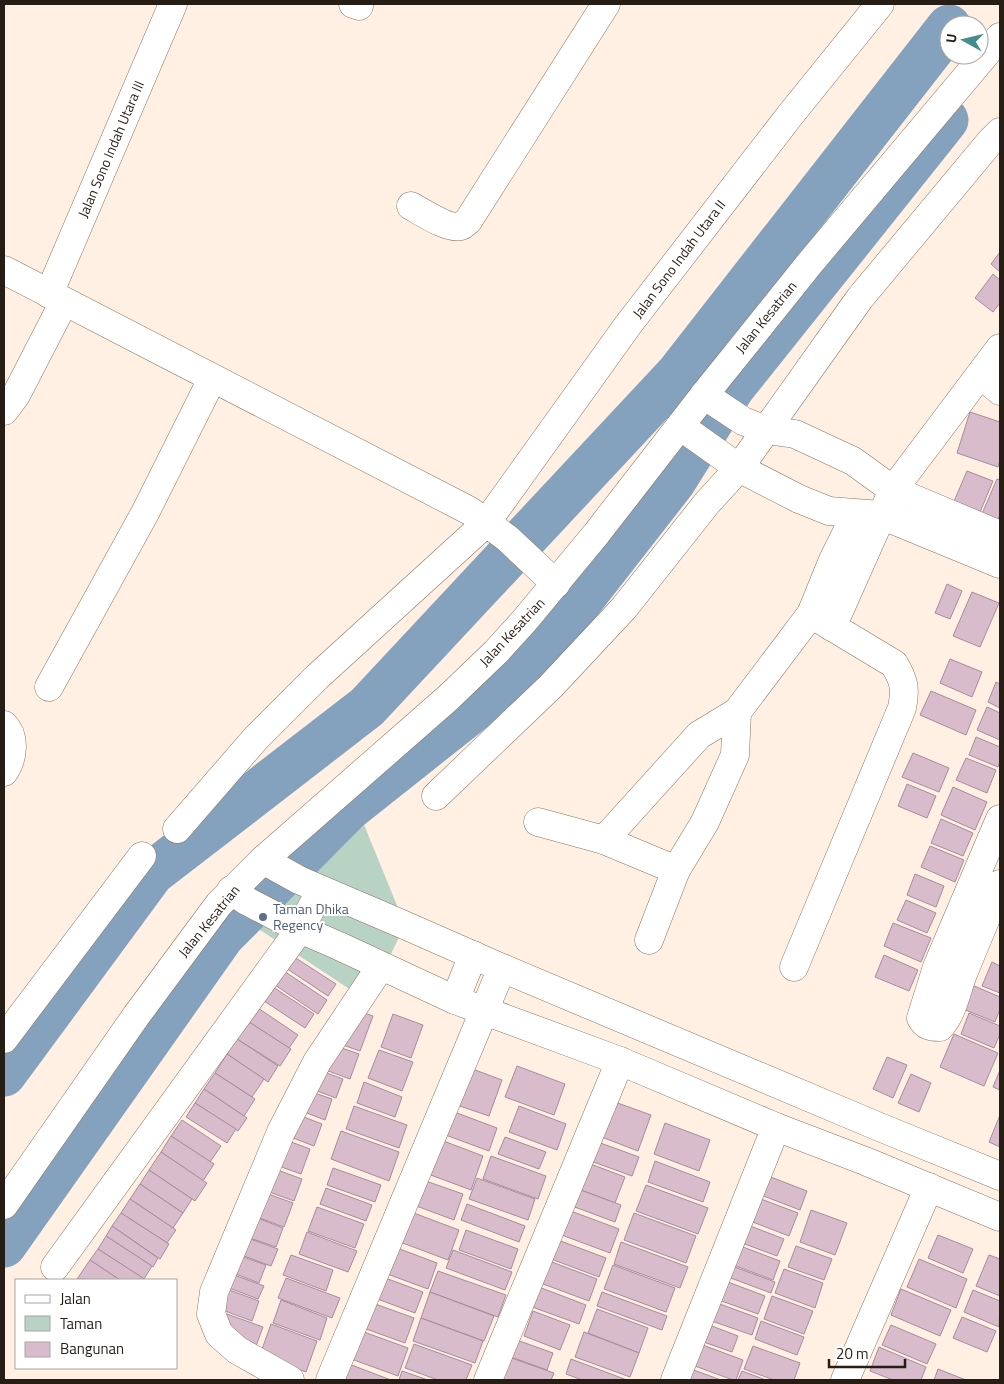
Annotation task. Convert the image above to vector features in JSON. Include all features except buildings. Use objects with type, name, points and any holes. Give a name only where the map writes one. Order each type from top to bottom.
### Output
[{"type":"street","name":"Jalan Sono Indah Utara III","points":[[4,411],[16,395],[174,4]]},
{"type":"street","points":[[411,206],[454,226],[461,226],[468,221],[606,4]]},
{"type":"street","name":"Jalan Sono Indah Utara II","points":[[177,829],[256,738],[324,670],[497,530],[634,317],[791,114],[880,4]]},
{"type":"street","name":"Jalan Kesatrian","points":[[4,1205],[136,1016],[219,904],[238,895],[268,863],[496,652],[549,578],[597,534],[684,429],[810,263],[1000,36]]},
{"type":"street","points":[[436,796],[551,686],[624,608],[707,503],[739,468],[754,426],[1000,132]]},
{"type":"street","points":[[4,270],[470,511],[497,530],[549,578]]},
{"type":"street","points":[[604,840],[698,735],[737,712],[822,621],[834,560],[868,515],[991,383],[1000,348]]},
{"type":"street","points":[[49,687],[145,513],[212,379]]},
{"type":"street","points":[[707,398],[754,426],[795,434],[853,461],[893,490],[1000,535]]},
{"type":"street","points":[[684,429],[739,468],[780,490],[828,511],[868,515],[1000,564]]},
{"type":"street","points":[[794,967],[902,708],[905,693],[902,677],[894,664],[822,621]]},
{"type":"street","points":[[649,940],[676,870],[705,822],[735,755],[737,712]]},
{"type":"street","points":[[4,725],[8,730],[12,748],[9,765],[4,772]]},
{"type":"street","points":[[991,883],[1000,818]]},
{"type":"street","points":[[538,822],[604,840],[676,870]]},
{"type":"street","points":[[4,1038],[142,856]]},
{"type":"street","points":[[268,863],[310,885],[502,968],[1000,1176]]},
{"type":"street","points":[[55,1267],[300,929],[310,885]]},
{"type":"street","points":[[238,895],[300,929],[455,1000],[620,1061],[776,1127],[854,1156],[1000,1217]]},
{"type":"street","points":[[455,1000],[473,955]]},
{"type":"street","points":[[290,1380],[237,1350],[219,1334],[211,1314],[214,1292],[280,1132],[317,1062],[381,966]]},
{"type":"street","points":[[330,1380],[502,968]]},
{"type":"street","points":[[488,1380],[620,1061]]},
{"type":"street","points":[[854,1156],[865,1121]]},
{"type":"street","points":[[675,1380],[776,1127]]},
{"type":"street","points":[[845,1380],[928,1187]]},
{"type":"green space","points":[[349,788],[405,925],[384,968],[363,998],[222,905]]},
{"type":"waterway","points":[[4,1074],[152,873],[367,707],[678,374],[939,40]]},
{"type":"waterway","points":[[4,1245],[222,936],[349,808],[532,663],[673,482],[732,388],[946,120]]},
{"type":"place","name":"Taman Dhika Regency","points":[[263,917]]}]
